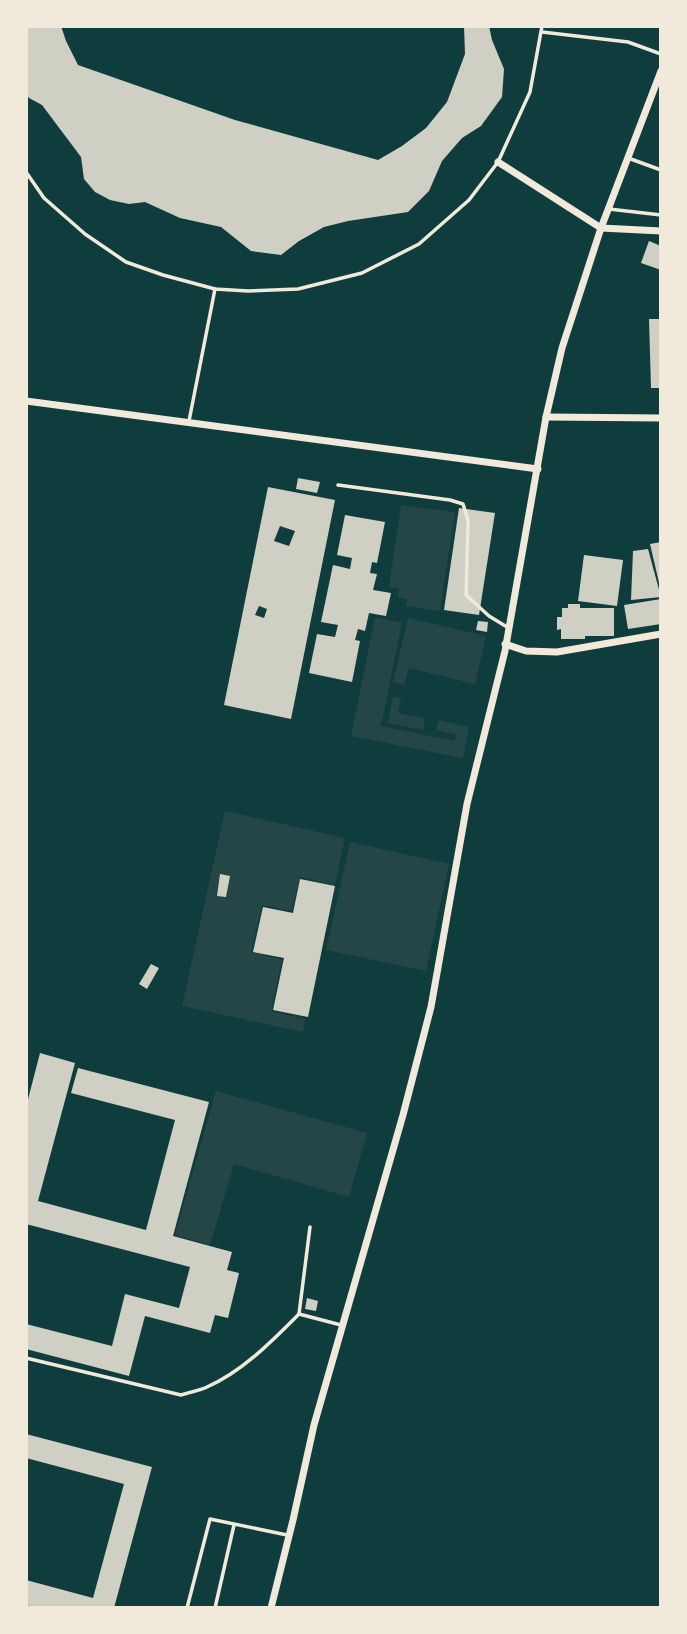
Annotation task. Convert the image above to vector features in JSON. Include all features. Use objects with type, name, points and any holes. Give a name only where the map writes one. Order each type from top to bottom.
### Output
[{"type":"street","points":[[271,1608],[314,1425],[403,1115],[431,1007],[467,804],[505,652],[562,348],[601,228],[661,71]]},
{"type":"street","points":[[498,162],[601,228],[661,231]]},
{"type":"street","points":[[26,401],[538,469]]},
{"type":"street","points":[[547,417],[661,418]]},
{"type":"street","points":[[505,644],[526,651],[557,652],[661,634]]},
{"type":"lane","points":[[26,172],[44,198],[85,234],[126,262],[163,275],[215,289],[248,291],[298,289],[362,273],[419,244],[469,200],[498,162],[530,92],[542,26]]},
{"type":"lane","points":[[542,32],[628,42],[661,54]]},
{"type":"lane","points":[[628,159],[661,170]]},
{"type":"lane","points":[[608,209],[661,215]]},
{"type":"lane","points":[[189,423],[215,289]]},
{"type":"lane","points":[[338,485],[463,504],[468,520],[466,594],[489,616],[509,628]]},
{"type":"lane","points":[[26,1358],[181,1395],[206,1388],[238,1369],[299,1314],[310,1227]]},
{"type":"lane","points":[[299,1314],[343,1326]]},
{"type":"lane","points":[[187,1608],[210,1519],[289,1536]]},
{"type":"lane","points":[[215,1608],[234,1524]]},
{"type":"shaded area","points":[[401,505],[455,512],[440,611],[406,606],[407,599],[398,597],[399,589],[389,587]]},
{"type":"shaded area","points":[[375,617],[402,623],[381,726],[455,741],[456,735],[436,730],[439,720],[469,727],[463,758],[351,736]]},
{"type":"shaded area","points":[[408,618],[486,636],[475,684],[409,668],[404,685],[393,682]]},
{"type":"shaded area","points":[[393,696],[401,698],[398,713],[425,718],[423,730],[388,723]]},
{"type":"shaded area","points":[[225,811],[345,838],[335,885],[300,877],[292,911],[262,905],[251,952],[282,960],[271,1011],[305,1019],[303,1032],[182,1006]]},
{"type":"shaded area","points":[[350,842],[449,864],[426,971],[326,950]]},
{"type":"shaded area","points":[[216,1091],[367,1133],[349,1197],[234,1164],[210,1245],[175,1235]]},
{"type":"building","points":[[26,26],[61,26],[78,65],[235,120],[378,160],[426,128],[447,102],[465,54],[464,26],[489,26],[504,69],[502,97],[481,126],[462,138],[442,161],[429,191],[408,212],[324,227],[281,255],[251,251],[221,227],[180,218],[145,202],[129,204],[110,200],[95,192],[84,179],[81,157],[42,105],[26,94]]},
{"type":"building","points":[[649,241],[661,246],[661,270],[641,263]]},
{"type":"building","points":[[649,319],[661,319],[661,388],[651,388]]},
{"type":"building","points":[[298,478],[320,482],[317,493],[296,489]]},
{"type":"building","points":[[268,487],[335,500],[291,719],[224,705]],"holes":[[[280,526],[295,531],[289,546],[274,541]],[[259,606],[267,609],[264,618],[255,615]]]},
{"type":"building","points":[[459,508],[495,513],[479,615],[444,610]]},
{"type":"building","points":[[345,515],[385,522],[377,563],[372,562],[370,573],[377,574],[373,590],[391,593],[386,616],[369,613],[365,631],[358,629],[355,640],[360,641],[352,682],[309,673],[317,634],[335,637],[338,625],[321,622],[333,565],[350,569],[352,558],[337,555]]},
{"type":"building","points":[[661,542],[661,587],[660,587],[650,544]]},
{"type":"building","points":[[648,549],[661,597],[631,600],[633,551]]},
{"type":"building","points":[[584,555],[623,560],[617,606],[578,601]]},
{"type":"building","points":[[661,599],[661,624],[628,629],[624,605]]},
{"type":"building","points":[[568,604],[580,604],[580,608],[614,608],[614,636],[561,639],[561,629],[557,630],[557,617],[562,617],[562,608],[568,608]]},
{"type":"building","points":[[478,621],[488,622],[487,632],[476,630]]},
{"type":"building","points":[[220,874],[230,876],[226,897],[217,896]]},
{"type":"building","points":[[300,879],[335,886],[308,1017],[273,1010],[284,958],[253,952],[263,907],[293,913]]},
{"type":"building","points":[[151,964],[159,968],[147,989],[139,984]]},
{"type":"building","points":[[40,1053],[75,1063],[38,1201],[146,1230],[175,1120],[71,1093],[78,1068],[209,1102],[173,1236],[232,1252],[227,1270],[239,1273],[228,1318],[215,1315],[210,1333],[145,1316],[129,1376],[26,1349],[26,1324],[112,1346],[125,1294],[179,1308],[190,1267],[26,1224],[26,1107]]},
{"type":"building","points":[[307,1298],[318,1301],[316,1311],[305,1309]]},
{"type":"building","points":[[26,1434],[152,1467],[114,1608],[37,1608],[26,1605],[26,1580],[93,1598],[124,1484],[26,1458]]}]
